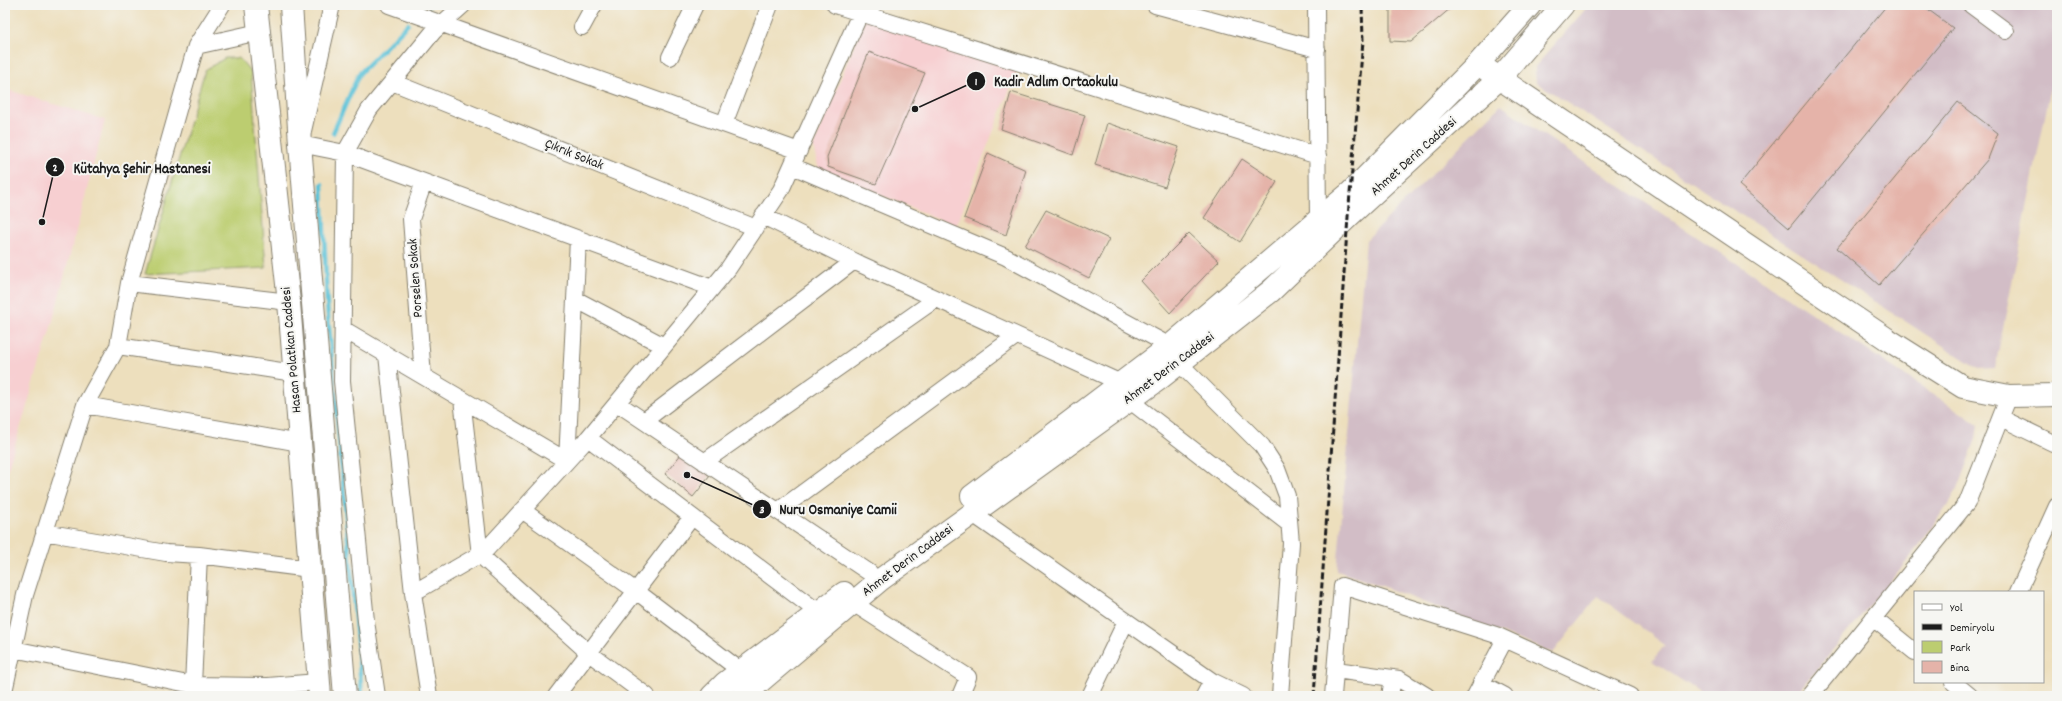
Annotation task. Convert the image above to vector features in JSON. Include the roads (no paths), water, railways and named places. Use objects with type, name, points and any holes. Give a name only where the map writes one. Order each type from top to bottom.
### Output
[{"type":"main road","name":"Hasan Polatkan Caddesi","points":[[256,5],[289,302],[319,689]]},
{"type":"main road","name":"Hasan Polatkan Caddesi","points":[[290,5],[345,696]]},
{"type":"main road","points":[[259,32],[290,5]]},
{"type":"main road","name":"Ahmet Derin Caddesi","points":[[1174,355],[1318,220],[1350,193],[1477,65],[1530,5]]},
{"type":"main road","name":"Ahmet Derin Caddesi","points":[[712,696],[741,671],[870,573],[1125,392],[1174,355],[1271,291],[1348,217],[1500,78],[1563,5]]},
{"type":"main road","points":[[1477,65],[1500,78],[1881,335],[1963,387],[2009,396],[2057,395]]},
{"type":"main road","name":"Ahmet Derin Caddesi","points":[[743,696],[880,580],[973,514],[1125,392]]},
{"type":"street","points":[[5,687],[25,595],[85,405],[118,346],[129,283],[196,46],[222,5]]},
{"type":"street","points":[[332,5],[300,144],[345,153],[712,288]]},
{"type":"street","points":[[389,5],[799,151]]},
{"type":"street","points":[[377,696],[366,621],[342,381],[345,153],[369,110],[443,23],[463,5]]},
{"type":"street","points":[[582,27],[594,5]]},
{"type":"street","points":[[670,57],[695,5]]},
{"type":"street","points":[[724,124],[770,5]]},
{"type":"street","points":[[836,5],[862,10],[1318,156]]},
{"type":"street","points":[[1155,5],[1182,8],[1317,49]]},
{"type":"street","points":[[1316,5],[1318,220]]},
{"type":"street","points":[[1971,5],[2006,31]]},
{"type":"street","points":[[413,592],[484,552],[588,438],[728,269],[781,190],[862,10]]},
{"type":"street","points":[[196,46],[259,32]]},
{"type":"street","name":"Çıkrık Sokak","points":[[392,82],[760,222],[854,261],[1016,336],[1125,392],[1290,524]]},
{"type":"street","points":[[792,166],[1006,257],[1174,355],[1262,446],[1278,469],[1287,496],[1290,524],[1291,543],[1280,696]]},
{"type":"street","name":"Porselen Sokak","points":[[423,376],[411,219],[424,182]]},
{"type":"street","points":[[567,460],[578,239]]},
{"type":"street","points":[[644,421],[854,261]]},
{"type":"street","points":[[129,283],[289,302]]},
{"type":"street","points":[[575,299],[664,346]]},
{"type":"street","points":[[704,462],[936,299]]},
{"type":"street","points":[[343,329],[567,460]]},
{"type":"street","points":[[778,511],[1016,336]]},
{"type":"street","points":[[118,346],[294,373]]},
{"type":"street","points":[[387,355],[413,592],[429,696]]},
{"type":"street","points":[[1810,696],[1967,503],[2009,396]]},
{"type":"street","points":[[462,399],[480,555],[589,653],[647,696]]},
{"type":"street","points":[[617,403],[870,573]]},
{"type":"street","points":[[85,405],[300,443]]},
{"type":"street","points":[[2000,418],[2057,445]]},
{"type":"street","points":[[588,438],[818,612]]},
{"type":"street","points":[[2018,591],[2057,506]]},
{"type":"street","points":[[522,510],[636,591],[741,671]]},
{"type":"street","points":[[973,514],[1212,681],[1243,696]]},
{"type":"street","points":[[556,696],[692,517]]},
{"type":"street","points":[[44,532],[166,553],[199,555],[310,569]]},
{"type":"street","points":[[193,685],[199,555]]},
{"type":"street","points":[[1334,696],[1342,586],[1505,639],[1630,696]]},
{"type":"street","points":[[853,603],[968,677],[960,696]]},
{"type":"street","points":[[1873,618],[1914,651]]},
{"type":"street","points":[[1090,696],[1126,621]]},
{"type":"street","points":[[1505,639],[1478,690],[1505,696]]},
{"type":"street","points":[[13,649],[193,685],[268,686],[319,689]]},
{"type":"street","points":[[1336,670],[1399,679],[1427,696]]},
{"type":"street","points":[[1390,696],[1393,678]]},
{"type":"street","points":[[1204,696],[1212,681]]},
{"type":"waterway","points":[[333,133],[359,74],[408,24]]},
{"type":"waterway","points":[[322,184],[327,304],[362,696]]},
{"type":"railway","points":[[1314,696],[1348,217],[1363,41],[1362,5]]},
{"type":"place","name":"Kadir Adlım Ortaokulu","points":[[915,109]]},
{"type":"place","name":"Kütahya Şehir Hastanesi","points":[[42,222]]},
{"type":"place","name":"Nuru Osmaniye Camii","points":[[687,475]]}]
